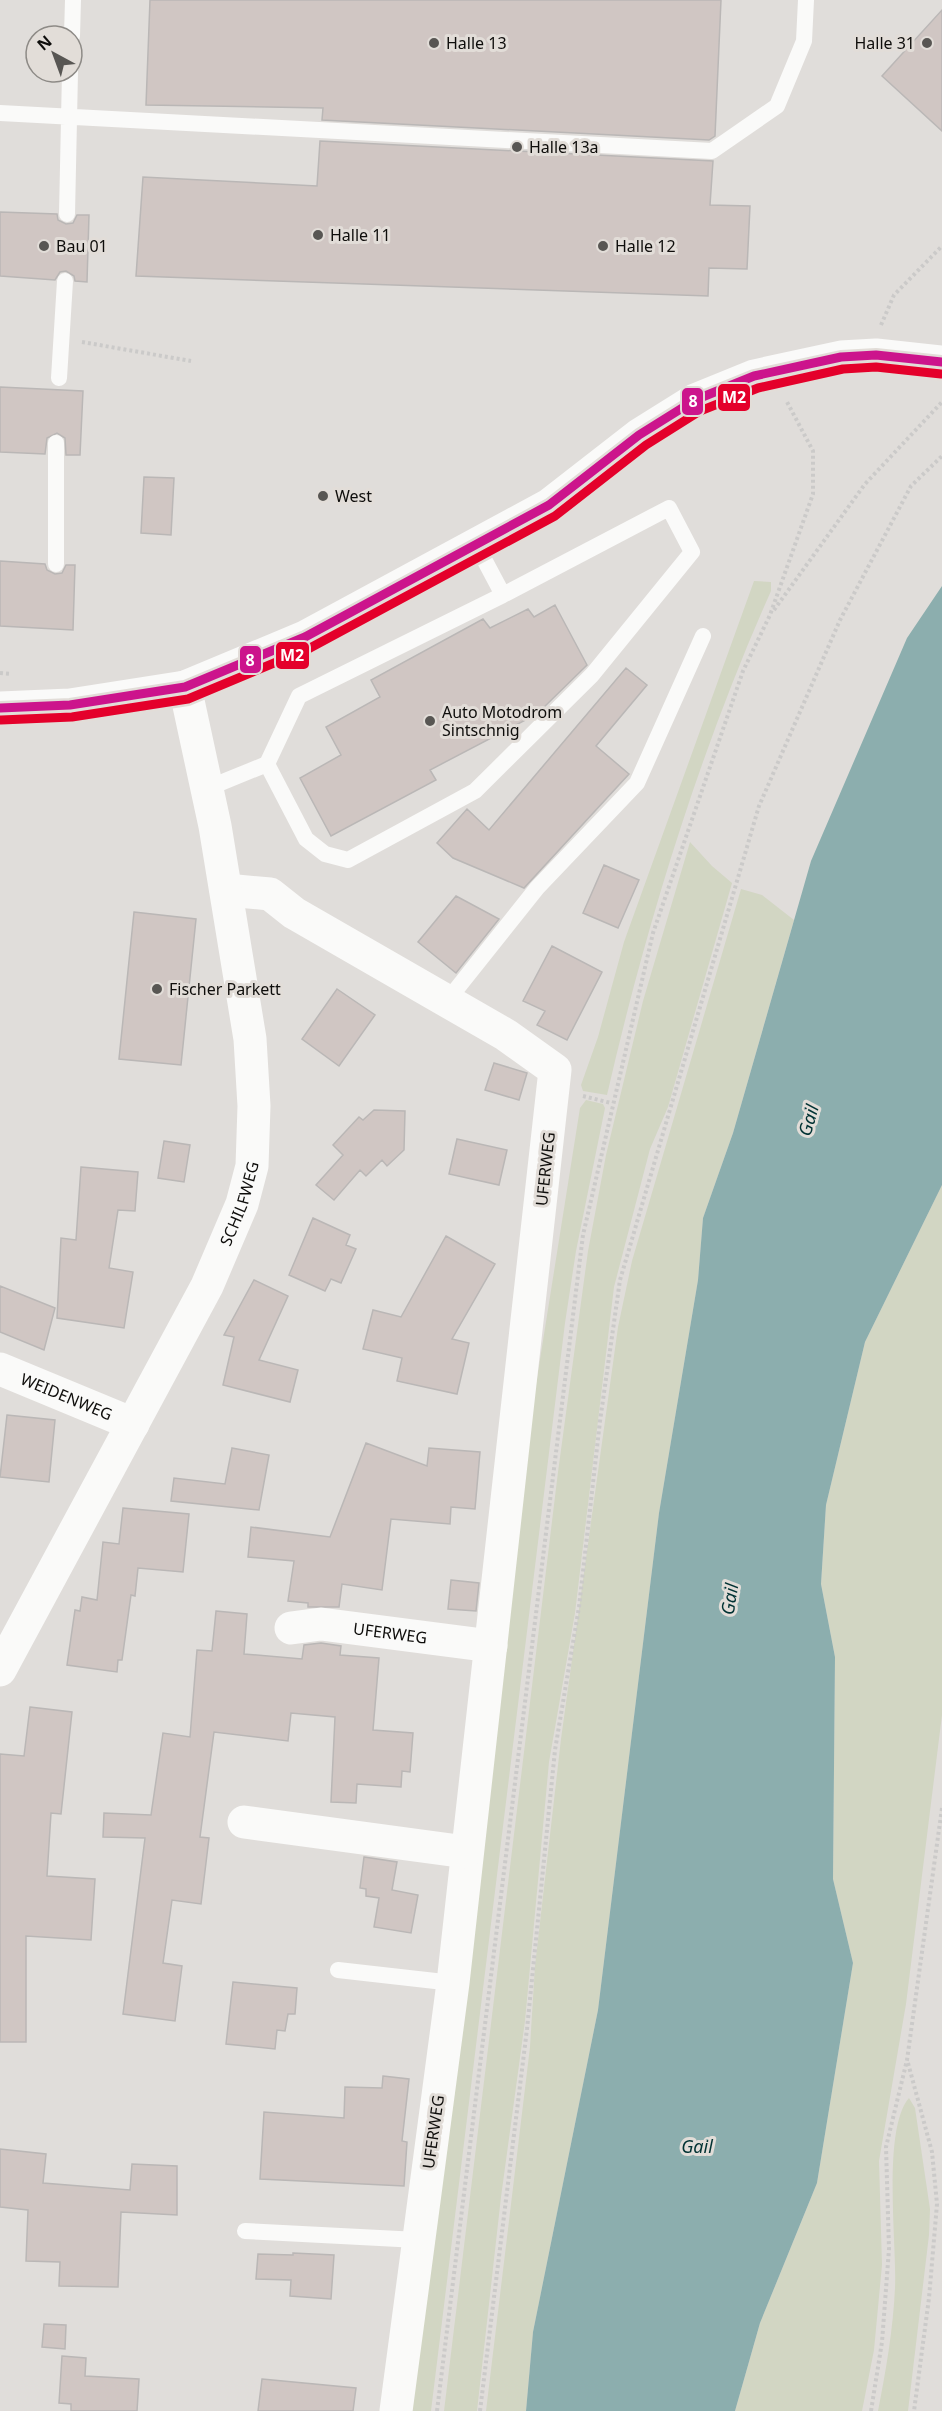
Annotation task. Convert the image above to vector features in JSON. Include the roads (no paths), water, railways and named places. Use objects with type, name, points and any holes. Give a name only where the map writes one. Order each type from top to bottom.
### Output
[{"type":"street","points":[[0,708],[70,705],[185,687],[305,637],[477,546],[549,505],[639,435],[695,400],[754,376],[841,357],[876,355],[929,361]]},
{"type":"street","name":"SCHILFWEG","points":[[0,1670],[207,1286],[242,1204],[252,1166],[254,1106],[250,1040],[208,788],[185,687]]},
{"type":"street","name":"UFERWEG","points":[[226,890],[270,894],[294,913],[506,1035],[555,1070],[453,1983],[396,2411]]},
{"type":"street","name":"WEIDENWEG","points":[[0,1369],[133,1424]]},
{"type":"street","name":"UFERWEG","points":[[291,1628],[321,1624],[491,1646]]},
{"type":"street","points":[[244,1822],[466,1852]]},
{"type":"lane","points":[[72,24],[73,0]]},
{"type":"lane","points":[[0,112],[712,151],[777,106],[804,41],[806,0]]},
{"type":"lane","points":[[67,214],[69,84]]},
{"type":"lane","points":[[59,378],[65,281]]},
{"type":"lane","points":[[56,443],[56,564]]},
{"type":"lane","points":[[208,788],[267,764],[299,696],[503,595],[669,508],[692,552],[592,675],[475,791],[348,860],[325,855],[306,839],[267,764]]},
{"type":"lane","points":[[477,546],[503,595]]},
{"type":"lane","points":[[447,1001],[537,888],[637,783],[703,636]]},
{"type":"lane","points":[[338,1970],[453,1983]]},
{"type":"lane","points":[[245,2230],[418,2240]]},
{"type":"water","name":"Gail","points":[[942,586],[942,1185],[865,1342],[826,1505],[821,1584],[835,1657],[833,1879],[853,1963],[817,2183],[760,2323],[735,2411],[526,2411],[533,2332],[598,2010],[659,1513],[698,1280],[703,1218],[733,1133],[811,861],[907,638]]},
{"type":"place","name":"Halle 13","points":[[434,43]]},
{"type":"place","name":"Halle 31","points":[[927,43]]},
{"type":"place","name":"Halle 13a","points":[[517,147]]},
{"type":"place","name":"Halle 11","points":[[318,235]]},
{"type":"place","name":"Bau 01","points":[[44,246]]},
{"type":"place","name":"Halle 12","points":[[603,246]]},
{"type":"place","name":"West","points":[[323,496]]},
{"type":"place","name":"Auto Motodrom Sintschnig","points":[[430,721]]},
{"type":"place","name":"Fischer Parkett","points":[[157,989]]}]
